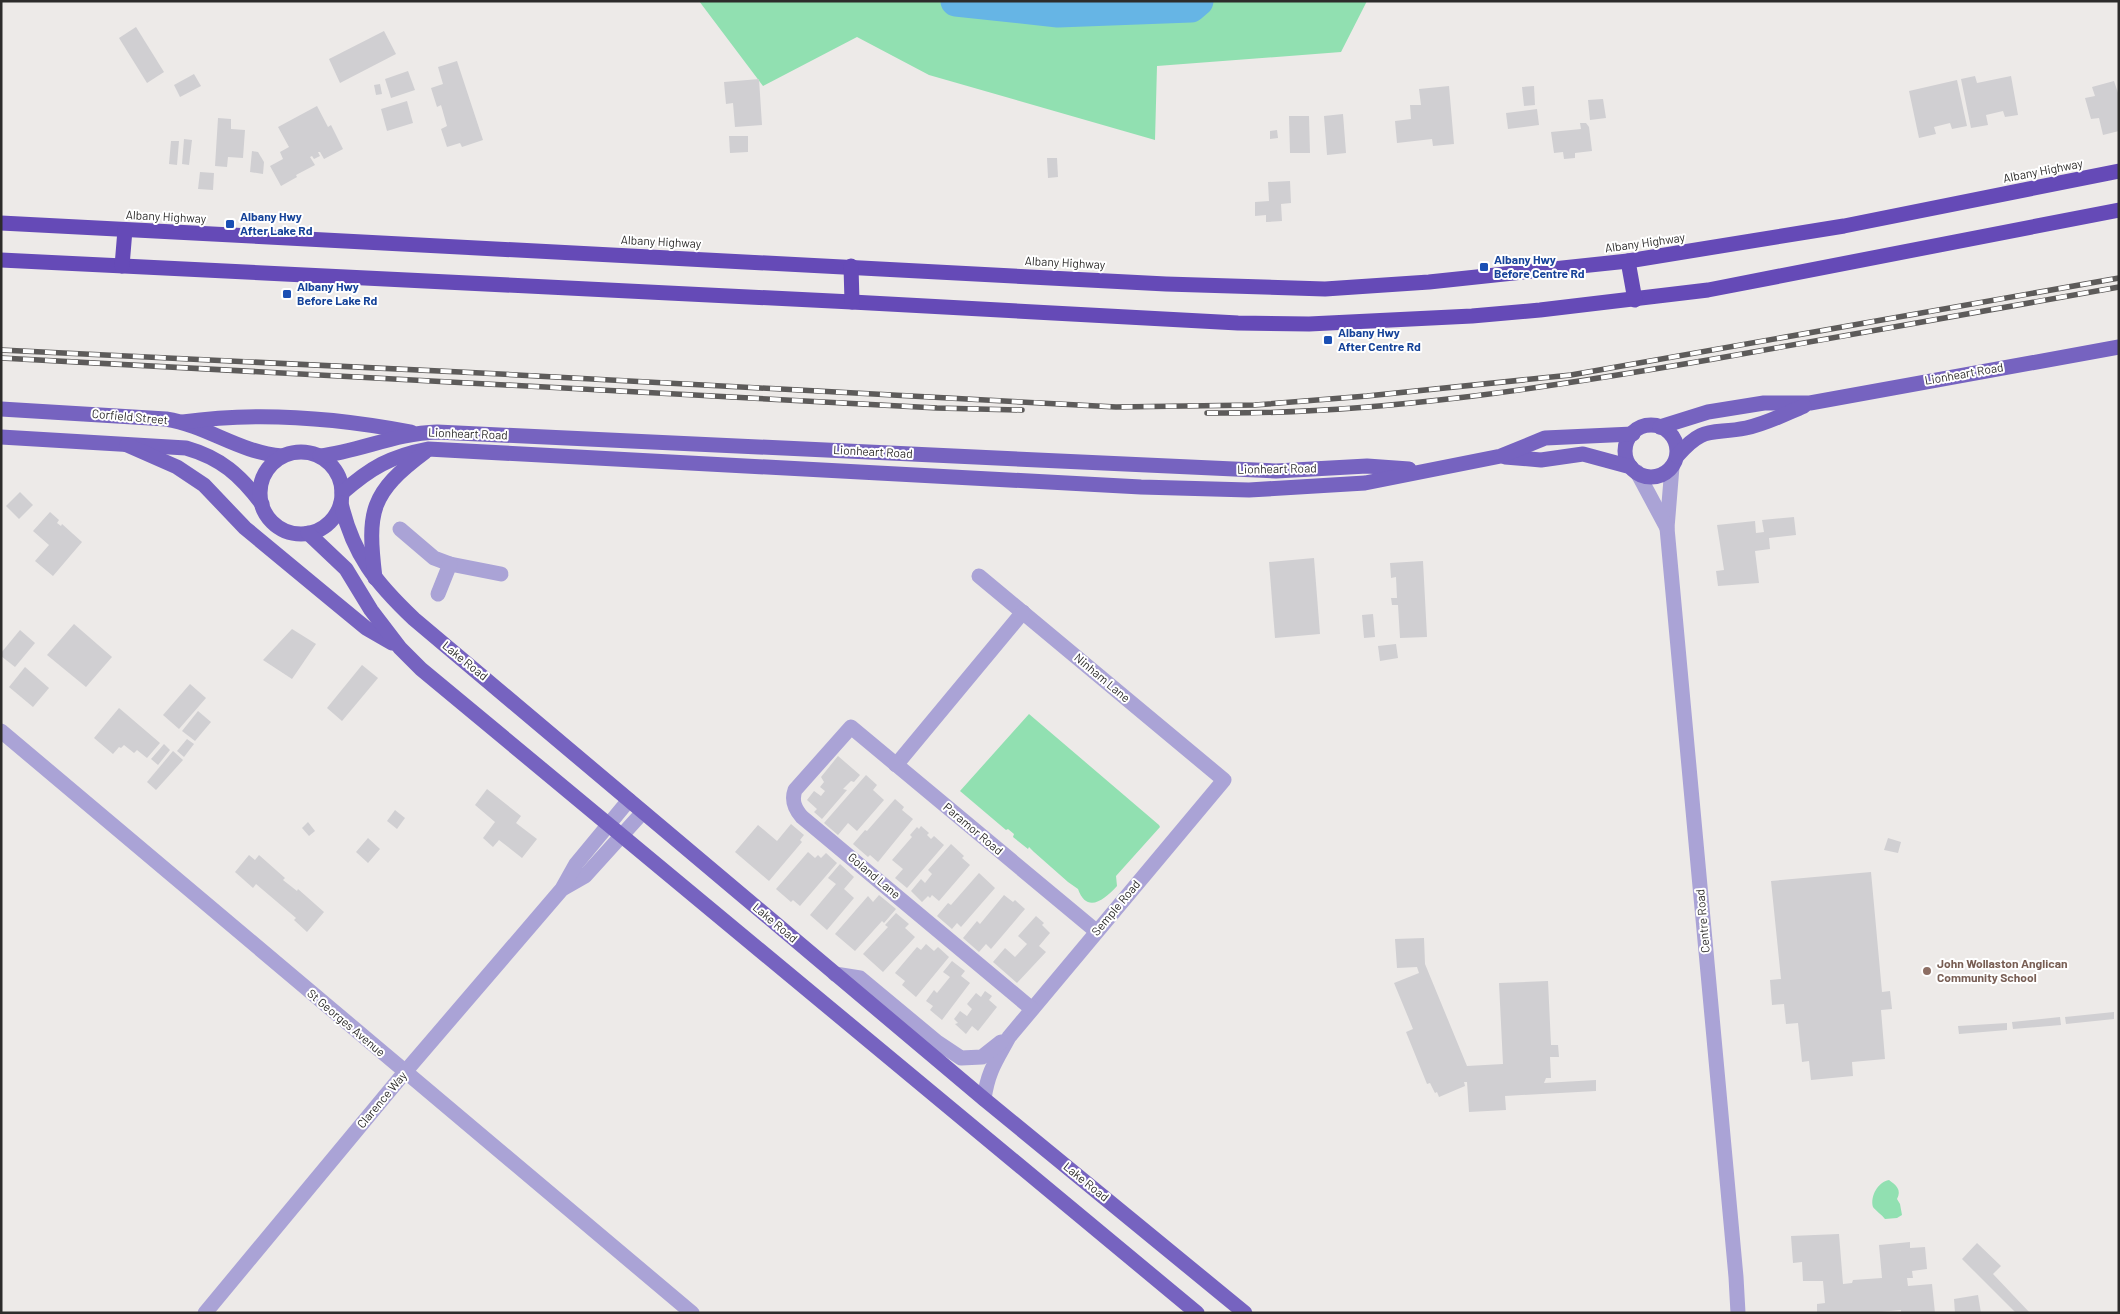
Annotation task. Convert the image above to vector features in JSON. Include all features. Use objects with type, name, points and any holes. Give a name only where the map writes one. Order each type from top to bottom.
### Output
[{"type":"highway","name":"Albany Highway","points":[[1,223],[1175,284],[1325,289],[1429,282],[1628,262],[1810,232],[2119,171]]},
{"type":"highway","points":[[1,260],[1238,323],[1309,324],[1472,316],[1635,300],[1708,290],[2119,210]]},
{"type":"highway","points":[[122,266],[125,230]]},
{"type":"highway","points":[[1628,262],[1635,300]]},
{"type":"highway","points":[[851,266],[852,302]]},
{"type":"main road","name":"Lionheart Road","points":[[1660,427],[1708,412],[1764,403],[1810,403],[2119,347]]},
{"type":"main road","name":"Lionheart Road","points":[[1674,462],[1694,439],[1708,432],[1745,428],[1810,403]]},
{"type":"main road","name":"Corfield Street","points":[[1,409],[139,416],[182,422],[241,448],[264,455],[282,456]]},
{"type":"main road","points":[[182,422],[245,416],[360,422],[416,432]]},
{"type":"main road","points":[[1645,426],[1660,427],[1672,436],[1675,442],[1674,462],[1659,476],[1652,477],[1634,470],[1628,461],[1626,446],[1633,434],[1645,426]]},
{"type":"main road","name":"Lionheart Road","points":[[320,456],[338,454],[416,432],[1276,471],[1367,466],[1428,470]]},
{"type":"main road","name":"Lionheart Road","points":[[342,498],[367,472],[385,461],[406,453],[428,449],[1131,487],[1249,490],[1365,483],[1501,456],[1545,438],[1633,434]]},
{"type":"main road","name":"Corfield Street","points":[[1,437],[127,445],[176,446],[211,457],[236,473],[262,504]]},
{"type":"main road","points":[[127,445],[177,467],[204,485],[246,528],[332,600],[366,628],[400,648]]},
{"type":"main road","points":[[375,578],[371,535],[372,517],[378,501],[404,468],[428,449]]},
{"type":"main road","points":[[294,452],[307,452],[320,456],[337,471],[341,482],[342,498],[336,514],[329,523],[319,530],[296,534],[274,524],[266,515],[262,504],[262,481],[273,462],[282,456],[294,452]]},
{"type":"main road","name":"Lionheart Road","points":[[1501,456],[1541,460],[1583,454],[1634,470]]},
{"type":"main road","name":"Lake Road","points":[[342,498],[352,541],[361,560],[375,578],[414,619],[835,974],[1242,1312]]},
{"type":"main road","points":[[308,533],[346,569],[371,610],[400,648],[421,669],[1197,1313]]},
{"type":"street","name":"Centre Road","points":[[1674,462],[1667,528],[1738,1313]]},
{"type":"street","name":"Centre Road","points":[[1634,470],[1667,528]]},
{"type":"street","points":[[400,529],[434,558],[450,564],[501,574]]},
{"type":"street","points":[[438,594],[450,564]]},
{"type":"street","name":"Ninham Lane","points":[[979,576],[1224,780]]},
{"type":"street","points":[[896,765],[1022,612]]},
{"type":"street","name":"Paramor Road","points":[[851,727],[1096,931]]},
{"type":"street","name":"Goland Lane","points":[[851,727],[796,790],[793,800],[797,812],[1032,1009]]},
{"type":"street","name":"St Georges Avenue","points":[[1,731],[692,1313]]},
{"type":"street","name":"Semple Road","points":[[984,1098],[987,1078],[991,1068],[1009,1037],[1224,780]]},
{"type":"street","name":"Clarence Way","points":[[205,1313],[405,1072],[562,889],[576,864],[629,800]]},
{"type":"street","name":"Clarence Way","points":[[562,889],[585,876],[643,812]]},
{"type":"street","name":"Semple Road","points":[[835,974],[860,978],[937,1042],[960,1058],[982,1057],[1009,1037]]},
{"type":"green space","points":[[699,1],[1367,1],[1341,52],[1157,66],[1155,140],[929,75],[857,37],[763,86]]},
{"type":"green space","points":[[1029,714],[1160,827],[1116,876],[1117,886],[1107,896],[1096,902],[1086,901],[1078,889],[1029,847],[1028,849],[1013,837],[1014,834],[1008,829],[1006,830],[960,791]]},
{"type":"green space","points":[[1889,1180],[1899,1190],[1897,1199],[1902,1215],[1897,1218],[1885,1219],[1873,1207],[1872,1203],[1878,1187]]},
{"type":"building","points":[[136,27],[164,72],[147,83],[119,38]]},
{"type":"building","points":[[384,31],[396,54],[340,83],[329,59]]},
{"type":"building","points":[[457,61],[483,140],[462,147],[460,143],[447,147],[441,129],[447,126],[441,105],[437,107],[431,88],[443,84],[438,67]]},
{"type":"building","points":[[408,71],[415,90],[391,98],[385,79]]},
{"type":"building","points":[[194,74],[201,86],[180,97],[174,85]]},
{"type":"building","points":[[1975,76],[1977,83],[2011,76],[2018,115],[2005,117],[2003,111],[1986,115],[1988,125],[1971,128],[1961,79]]},
{"type":"building","points":[[759,79],[762,125],[735,127],[733,103],[726,104],[724,82]]},
{"type":"building","points":[[1957,80],[1967,126],[1952,129],[1950,123],[1934,127],[1936,134],[1919,138],[1909,91]]},
{"type":"building","points":[[2114,81],[2119,96],[2119,131],[2103,135],[2099,118],[2091,119],[2085,98],[2095,96],[2092,87]]},
{"type":"building","points":[[380,84],[382,94],[376,95],[374,85]]},
{"type":"building","points":[[1449,86],[1454,144],[1433,146],[1432,139],[1397,143],[1395,121],[1411,119],[1410,105],[1421,105],[1419,89]]},
{"type":"building","points":[[1534,86],[1535,105],[1524,106],[1522,87]]},
{"type":"building","points":[[1603,99],[1606,118],[1590,120],[1588,100]]},
{"type":"building","points":[[407,101],[413,123],[387,131],[381,109]]},
{"type":"building","points":[[317,106],[328,127],[331,125],[343,149],[324,159],[320,152],[318,152],[320,156],[314,159],[312,156],[310,157],[315,165],[281,186],[270,166],[283,159],[280,152],[289,147],[278,127]]},
{"type":"building","points":[[1537,109],[1539,125],[1508,129],[1506,113]]},
{"type":"building","points":[[1343,114],[1346,153],[1327,155],[1324,116]]},
{"type":"building","points":[[1289,116],[1309,116],[1310,153],[1290,153]]},
{"type":"building","points":[[218,118],[231,119],[231,129],[245,130],[243,158],[228,157],[227,167],[215,166]]},
{"type":"building","points":[[1580,123],[1586,123],[1589,127],[1592,151],[1575,153],[1575,158],[1564,159],[1563,152],[1554,153],[1551,132],[1581,129]]},
{"type":"building","points":[[1277,130],[1278,138],[1270,139],[1270,131]]},
{"type":"building","points":[[729,136],[748,136],[748,152],[730,153]]},
{"type":"building","points":[[184,139],[192,140],[189,165],[182,164]]},
{"type":"building","points":[[171,141],[179,141],[177,165],[169,164]]},
{"type":"building","points":[[252,151],[258,152],[264,162],[263,174],[250,172]]},
{"type":"building","points":[[1047,158],[1057,158],[1058,177],[1048,178]]},
{"type":"building","points":[[200,172],[214,173],[213,190],[198,189]]},
{"type":"building","points":[[1290,181],[1291,203],[1281,204],[1282,221],[1266,222],[1266,215],[1255,216],[1255,202],[1269,201],[1268,182]]},
{"type":"building","points":[[20,492],[33,505],[19,519],[6,506]]},
{"type":"building","points":[[50,512],[59,520],[57,523],[61,526],[62,524],[82,542],[53,576],[35,561],[49,545],[33,531]]},
{"type":"building","points":[[1794,517],[1796,535],[1769,538],[1770,549],[1755,551],[1759,583],[1718,586],[1716,571],[1724,570],[1717,525],[1755,521],[1756,533],[1764,532],[1762,520]]},
{"type":"building","points":[[1314,558],[1320,634],[1275,638],[1269,562]]},
{"type":"building","points":[[1423,561],[1427,637],[1400,638],[1398,605],[1392,605],[1391,598],[1397,598],[1396,577],[1391,578],[1390,563]]},
{"type":"building","points":[[1373,614],[1375,637],[1364,638],[1362,615]]},
{"type":"building","points":[[74,624],[112,657],[86,687],[47,655]]},
{"type":"building","points":[[292,629],[316,644],[292,679],[263,660]]},
{"type":"building","points":[[20,630],[35,643],[15,667],[1,656],[1,653]]},
{"type":"building","points":[[1396,644],[1398,658],[1380,661],[1378,646]]},
{"type":"building","points":[[362,665],[378,678],[342,721],[327,708]]},
{"type":"building","points":[[25,667],[49,688],[33,707],[9,687]]},
{"type":"building","points":[[190,684],[206,698],[179,729],[163,715]]},
{"type":"building","points":[[119,708],[160,743],[147,758],[137,750],[134,753],[124,745],[121,748],[119,747],[113,754],[94,738]]},
{"type":"building","points":[[198,711],[211,722],[195,741],[182,731]]},
{"type":"building","points":[[187,739],[194,744],[184,757],[177,751]]},
{"type":"building","points":[[164,744],[170,750],[158,765],[151,759]]},
{"type":"building","points":[[173,751],[183,760],[156,790],[147,782]]},
{"type":"building","points":[[838,756],[860,775],[854,782],[851,781],[843,789],[847,790],[822,819],[814,812],[817,809],[807,800],[814,791],[821,796],[825,791],[820,787],[824,782],[821,777]]},
{"type":"building","points":[[866,775],[877,785],[873,790],[884,800],[857,831],[848,823],[838,835],[824,823]]},
{"type":"building","points":[[487,789],[521,816],[516,823],[537,839],[522,858],[499,840],[493,847],[483,838],[495,822],[475,805]]},
{"type":"building","points":[[895,799],[904,807],[902,810],[913,819],[878,862],[870,855],[868,857],[853,844]]},
{"type":"building","points":[[395,810],[405,818],[397,829],[387,821]]},
{"type":"building","points":[[308,822],[315,831],[309,836],[302,828]]},
{"type":"building","points":[[791,824],[804,835],[800,840],[802,842],[769,881],[735,852],[758,825],[777,841]]},
{"type":"building","points":[[921,826],[929,833],[927,835],[931,839],[934,836],[944,845],[907,888],[895,878],[903,869],[892,860],[912,837],[910,835],[917,827],[919,829]]},
{"type":"building","points":[[368,838],[380,849],[368,863],[356,852]]},
{"type":"building","points":[[1888,838],[1901,842],[1898,853],[1884,850]]},
{"type":"building","points":[[951,844],[964,856],[962,858],[970,865],[939,901],[932,895],[922,902],[911,891],[921,879],[925,883],[932,874],[928,870]]},
{"type":"building","points":[[808,852],[815,858],[818,855],[821,858],[826,853],[837,863],[800,906],[793,900],[791,902],[776,889]]},
{"type":"building","points":[[249,855],[255,860],[259,855],[285,878],[283,880],[297,891],[298,889],[324,912],[307,932],[294,920],[296,918],[256,884],[253,888],[235,872]]},
{"type":"building","points":[[840,864],[854,877],[844,889],[854,898],[827,930],[810,915],[836,884],[828,878]]},
{"type":"building","points":[[1871,872],[1882,992],[1890,991],[1892,1009],[1881,1010],[1885,1059],[1852,1062],[1853,1076],[1811,1080],[1809,1061],[1802,1062],[1798,1023],[1786,1024],[1784,1004],[1772,1005],[1770,980],[1781,979],[1771,881]]},
{"type":"building","points":[[979,873],[995,888],[961,927],[957,923],[952,929],[937,916],[948,903],[951,905]]},
{"type":"building","points":[[879,895],[896,909],[884,923],[882,921],[855,951],[835,934],[868,896],[873,902]]},
{"type":"building","points":[[1004,895],[1013,902],[1015,900],[1025,909],[991,949],[986,944],[979,952],[963,938],[977,921],[980,924]]},
{"type":"building","points":[[896,913],[909,924],[905,928],[915,937],[883,972],[863,954],[888,927],[885,925]]},
{"type":"building","points":[[1036,916],[1044,923],[1042,925],[1050,933],[1039,946],[1046,952],[1017,983],[993,962],[1005,948],[1015,957],[1027,944],[1018,936]]},
{"type":"building","points":[[1424,938],[1425,964],[1467,1066],[1503,1064],[1499,983],[1548,981],[1551,1045],[1558,1045],[1559,1057],[1550,1057],[1551,1078],[1546,1078],[1544,1083],[1596,1080],[1596,1091],[1505,1096],[1506,1110],[1469,1112],[1467,1082],[1464,1082],[1465,1086],[1439,1097],[1430,1083],[1427,1084],[1406,1032],[1413,1029],[1394,983],[1419,973],[1417,967],[1397,968],[1395,939]]},
{"type":"building","points":[[926,944],[934,951],[938,947],[949,957],[916,997],[902,985],[905,981],[895,973],[917,947],[921,950]]},
{"type":"building","points":[[952,961],[965,971],[961,976],[970,983],[942,1020],[930,1010],[933,1006],[926,1001],[934,990],[937,993],[950,977],[943,972]]},
{"type":"building","points":[[985,991],[992,996],[989,1000],[997,1007],[978,1031],[972,1026],[966,1034],[955,1024],[958,1023],[954,1019],[960,1011],[967,1016],[972,1009],[967,1004],[976,993],[981,997]]},
{"type":"building","points":[[2114,1012],[2114,1019],[2066,1024],[2065,1017]]},
{"type":"building","points":[[2060,1017],[2061,1025],[2013,1029],[2012,1022]]},
{"type":"building","points":[[2007,1023],[2007,1030],[1959,1034],[1958,1026]]},
{"type":"building","points":[[1839,1234],[1843,1284],[1852,1283],[1853,1280],[1882,1278],[1879,1245],[1910,1242],[1910,1248],[1925,1247],[1927,1269],[1912,1271],[1913,1278],[1907,1278],[1908,1286],[1932,1284],[1935,1313],[1901,1313],[1901,1310],[1867,1313],[1817,1313],[1817,1304],[1825,1303],[1823,1281],[1803,1281],[1802,1262],[1793,1263],[1791,1236]]},
{"type":"building","points":[[1977,1243],[2001,1266],[1993,1274],[2030,1313],[2016,1313],[1962,1259]]},
{"type":"building","points":[[1978,1295],[1981,1313],[1955,1313],[1954,1299]]},
{"type":"waterway","points":[[956,1],[1058,12],[1191,7],[1198,1]]},
{"type":"railway","points":[[1,350],[481,373],[1116,407],[1255,405],[1367,396],[1571,375],[2119,278]]},
{"type":"railway","points":[[1207,413],[1333,409],[1459,398],[1522,390],[1708,360],[2119,287]]},
{"type":"railway","points":[[1,358],[937,408],[1022,410]]},
{"type":"place","name":"Albany Hwy After Lake Rd","points":[[230,224]]},
{"type":"place","name":"Albany Hwy Before Centre Rd","points":[[1484,267]]},
{"type":"place","name":"Albany Hwy Before Lake Rd","points":[[287,294]]},
{"type":"place","name":"Albany Hwy After Centre Rd","points":[[1328,340]]},
{"type":"place","name":"John Wollaston Anglican Community School","points":[[1927,971]]}]
